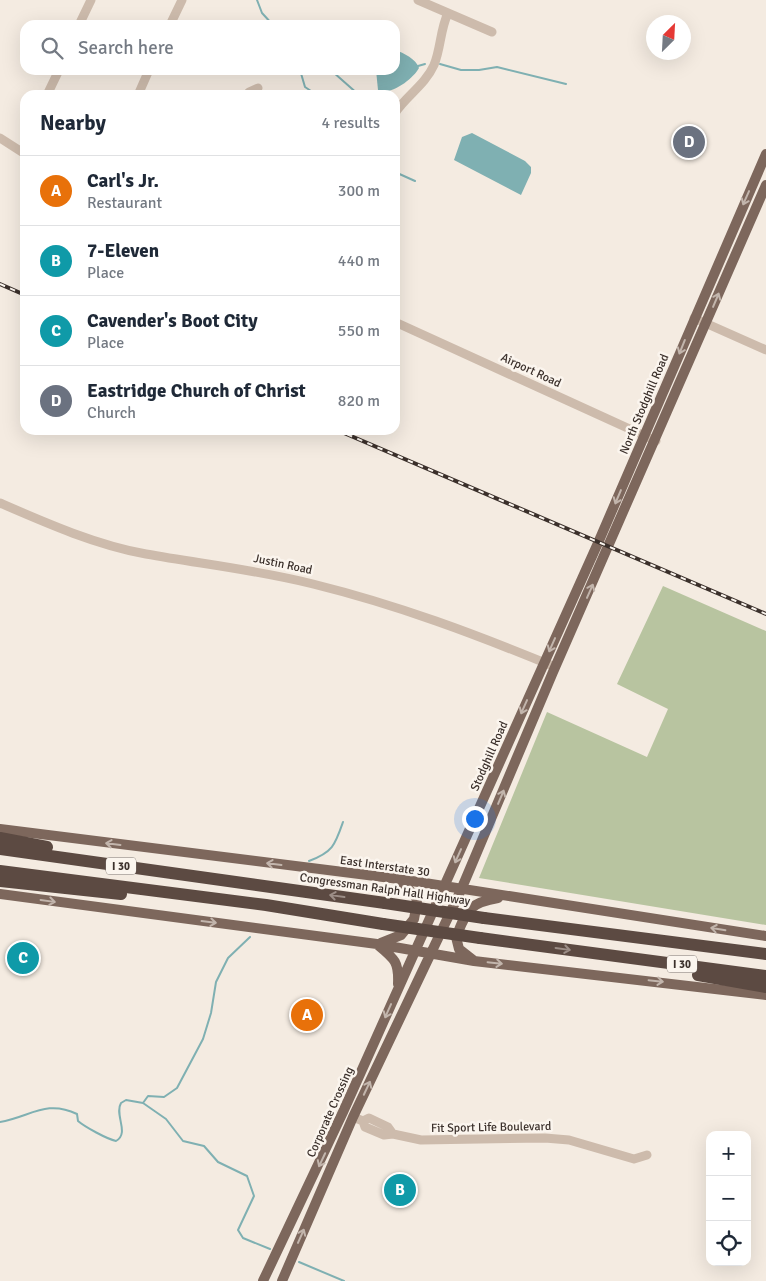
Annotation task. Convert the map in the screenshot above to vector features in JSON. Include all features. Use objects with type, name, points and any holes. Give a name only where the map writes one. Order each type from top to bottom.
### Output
[{"type":"highway","points":[[0,838],[209,874],[242,882]]},
{"type":"highway","name":"Congressman Ralph Hall Highway","points":[[0,849],[629,938],[766,954]]},
{"type":"highway","name":"I 30","points":[[0,871],[203,897],[480,938],[766,976]]},
{"type":"highway","points":[[0,881],[113,894],[178,898],[203,897]]},
{"type":"highway","points":[[629,938],[649,936],[766,948]]},
{"type":"highway","points":[[598,953],[666,969],[766,987]]},
{"type":"main road","name":"North Stodghill Road","points":[[544,663],[766,154]]},
{"type":"main road","name":"North Stodghill Road","points":[[555,667],[656,441],[766,185]]},
{"type":"main road","name":"Stodghill Road","points":[[415,951],[544,663]]},
{"type":"main road","points":[[461,890],[555,667]]},
{"type":"main road","name":"East Interstate 30","points":[[0,829],[399,879],[766,936]]},
{"type":"main road","points":[[377,944],[401,935],[414,919],[417,903],[416,897],[399,879]]},
{"type":"main road","name":"Corporate Crossing","points":[[282,1281],[358,1119],[429,953],[461,890]]},
{"type":"main road","points":[[0,894],[377,944],[474,961],[766,995]]},
{"type":"main road","points":[[474,961],[459,949],[456,943],[461,926],[476,903],[506,896]]},
{"type":"main road","points":[[377,944],[392,957],[398,967],[397,990]]},
{"type":"main road","name":"Corporate Crossing","points":[[264,1281],[302,1202],[415,951]]},
{"type":"street","points":[[81,20],[91,0]]},
{"type":"street","points":[[172,20],[182,0]]},
{"type":"street","points":[[418,0],[492,32]]},
{"type":"street","points":[[400,104],[422,83],[433,66],[442,26],[448,13]]},
{"type":"street","points":[[49,90],[57,75]]},
{"type":"street","points":[[140,90],[147,75]]},
{"type":"street","points":[[254,90],[258,88]]},
{"type":"street","points":[[0,138],[20,148]]},
{"type":"street","points":[[694,318],[766,350]]},
{"type":"street","name":"Airport Road","points":[[400,324],[656,441]]},
{"type":"street","name":"Justin Road","points":[[0,503],[116,546],[145,554],[254,571],[374,600],[468,631],[555,667]]},
{"type":"street","name":"Fit Sport Life Boulevard","points":[[358,1119],[365,1127],[384,1136],[393,1134],[420,1140],[440,1141],[546,1138],[570,1140],[634,1159],[647,1155]]},
{"type":"green space","points":[[663,586],[766,631],[766,925],[479,878],[547,712],[647,757],[668,709],[617,684]]},
{"type":"water","points":[[400,52],[412,59],[419,68],[412,77],[395,89],[378,90],[376,75],[400,75]]},
{"type":"water","points":[[472,133],[525,161],[531,167],[531,173],[521,195],[454,160],[462,137]]},
{"type":"waterway","points":[[257,0],[262,13],[268,20]]},
{"type":"waterway","points":[[418,66],[425,64]]},
{"type":"waterway","points":[[440,64],[461,70],[497,67],[566,84]]},
{"type":"waterway","points":[[301,75],[305,87],[310,90]]},
{"type":"waterway","points":[[336,75],[353,90]]},
{"type":"waterway","points":[[400,174],[415,181]]},
{"type":"waterway","points":[[309,861],[317,858],[332,847],[343,822]]},
{"type":"waterway","points":[[143,1103],[148,1096],[164,1097],[177,1088],[203,1039],[211,1013],[216,982],[228,958],[250,937]]},
{"type":"waterway","points":[[0,1122],[38,1110],[56,1108],[77,1114],[78,1121],[116,1141],[122,1133],[119,1113],[121,1103],[126,1100],[143,1103],[166,1119],[183,1141],[204,1146],[218,1162],[247,1176],[254,1196],[238,1230],[243,1238],[270,1249]]},
{"type":"waterway","points":[[299,1262],[344,1281]]},
{"type":"railway","points":[[0,284],[20,293]]},
{"type":"railway","points":[[349,435],[766,614]]},
{"type":"place","name":"Eastridge Church of Christ","points":[[689,142]]},
{"type":"place","name":"Cavender's Boot City","points":[[23,958]]},
{"type":"place","name":"Carl's Jr.","points":[[307,1015]]},
{"type":"place","name":"7-Eleven","points":[[400,1190]]}]
